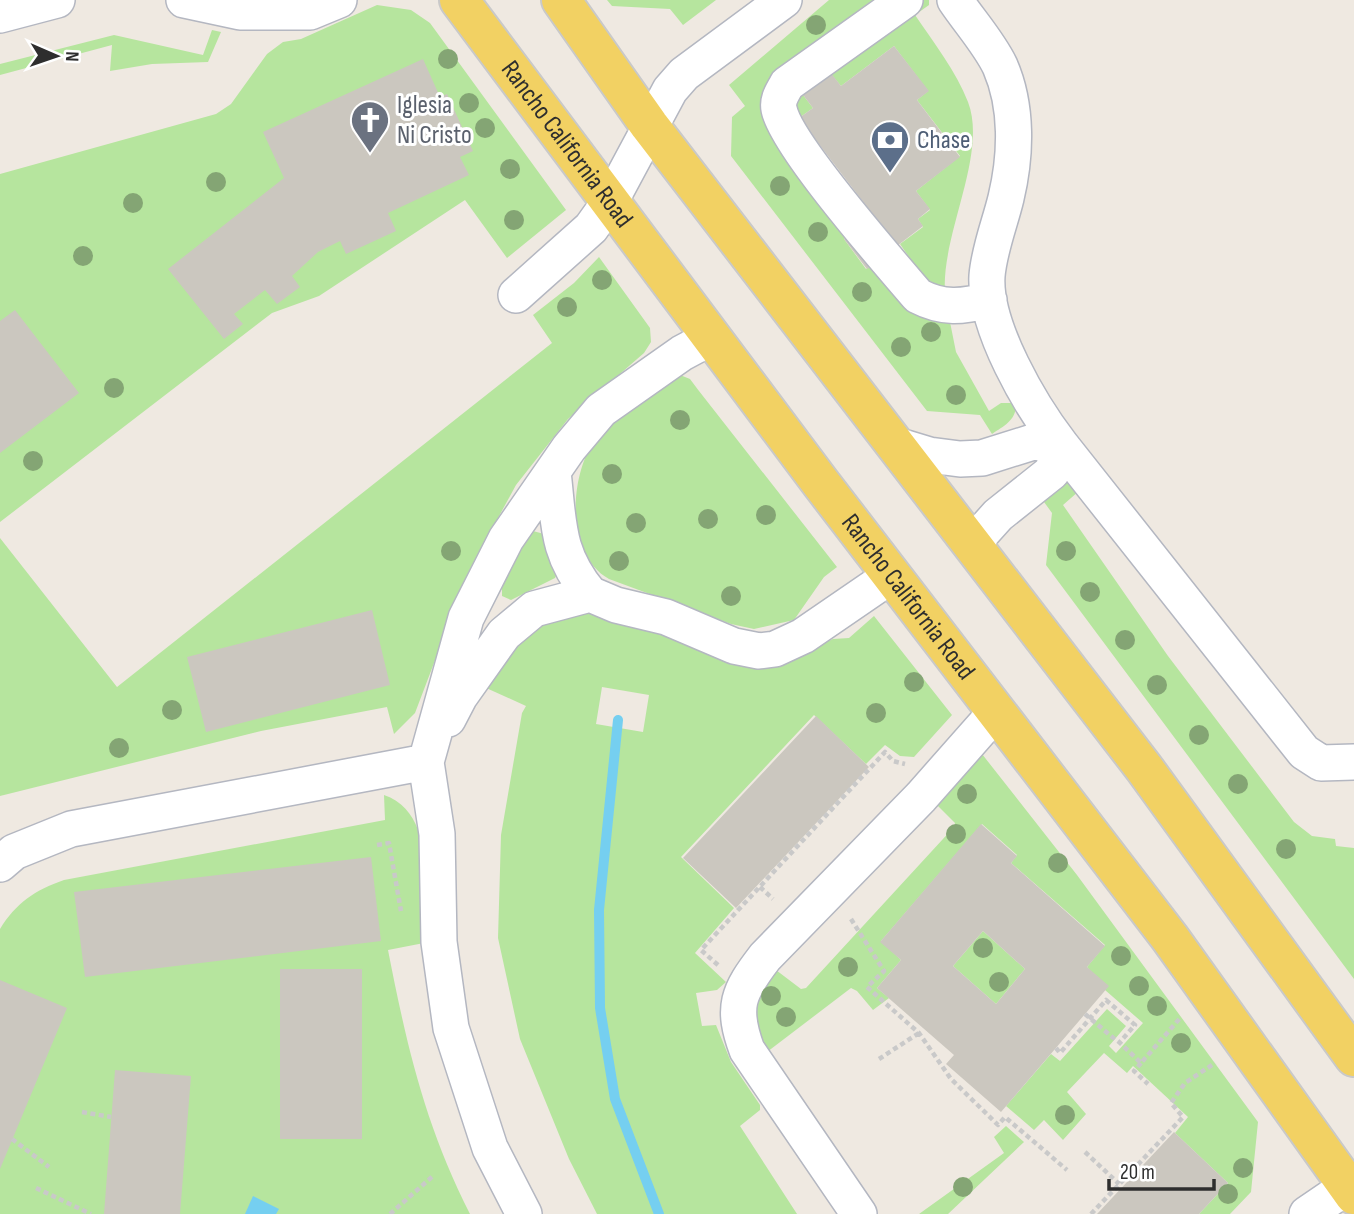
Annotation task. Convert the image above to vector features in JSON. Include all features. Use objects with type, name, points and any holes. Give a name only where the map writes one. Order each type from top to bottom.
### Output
[{"type":"main road","name":"Rancho California Road","points":[[459,0],[892,575],[1170,938],[1352,1188]]},
{"type":"main road","points":[[561,0],[649,125],[1152,779],[1354,1057]]},
{"type":"street","points":[[0,16],[57,0]]},
{"type":"street","points":[[184,0],[228,11],[263,12],[310,12],[338,0]]},
{"type":"street","points":[[516,295],[592,228],[611,200],[649,125],[670,90],[684,74],[784,0]]},
{"type":"street","points":[[905,0],[787,84],[778,100],[779,111],[799,147],[918,296],[947,307],[989,300]]},
{"type":"street","points":[[955,0],[1000,66],[1009,96],[1014,128],[1013,158],[1007,195],[987,276],[989,300],[996,326],[1016,371],[1044,422],[1061,445],[1304,752],[1321,763],[1354,762]]},
{"type":"street","points":[[524,1214],[490,1148],[452,1028],[439,942],[437,834],[426,762],[466,618],[506,539],[569,448],[601,410],[682,353],[712,337]]},
{"type":"street","points":[[896,445],[929,455],[961,459],[993,456],[1033,442],[1061,445]]},
{"type":"street","points":[[977,551],[980,535],[998,515],[1052,472],[1061,445]]},
{"type":"street","points":[[553,472],[560,537],[570,570],[590,594],[616,605],[666,617],[734,646],[759,651],[775,649],[803,636],[892,575]]},
{"type":"street","points":[[426,762],[460,696],[504,634],[534,609],[590,594]]},
{"type":"street","points":[[859,1214],[747,1050],[739,1030],[737,1009],[743,986],[765,957],[921,797],[996,712]]},
{"type":"street","points":[[0,864],[14,852],[71,829],[426,762]]},
{"type":"street","points":[[1307,1214],[1352,1188]]},
{"type":"path","points":[[743,986],[701,950],[885,752],[893,761],[917,763]]},
{"type":"path","points":[[377,845],[390,843],[401,912]]},
{"type":"path","points":[[862,933],[884,971],[867,988],[919,1032],[951,1079],[998,1125],[1005,1117],[1067,1170]]},
{"type":"path","points":[[1056,1048],[1060,1053],[1106,1000],[1135,1024],[1118,1042]]},
{"type":"path","points":[[1147,1084],[1134,1071],[1186,1011]]},
{"type":"path","points":[[1085,1014],[1141,1063]]},
{"type":"path","points":[[879,1059],[919,1032]]},
{"type":"path","points":[[1091,1214],[1183,1117],[1171,1103],[1178,1091],[1221,1058]]},
{"type":"path","points":[[82,1112],[111,1117]]},
{"type":"path","points":[[12,1139],[49,1167]]},
{"type":"path","points":[[1085,1152],[1119,1184]]},
{"type":"path","points":[[390,1214],[433,1176]]},
{"type":"path","points":[[36,1188],[91,1214]]},
{"type":"green space","points":[[607,0],[716,0],[683,25],[670,9],[612,6]]},
{"type":"green space","points":[[829,0],[873,0],[781,67],[768,84],[854,232],[844,239],[866,269],[875,263],[949,317],[956,352],[989,411],[1001,403],[1016,403],[1012,418],[992,434],[980,415],[927,411],[731,156],[732,117],[745,106],[729,85]]},
{"type":"green space","points":[[919,0],[929,0],[929,5],[915,15],[957,79],[968,102],[973,123],[972,146],[950,246],[945,292],[929,286],[900,244],[923,227],[918,219],[930,210],[916,191],[960,156],[917,100],[928,91],[894,46],[841,86],[831,74],[803,95],[813,108],[799,118],[795,109],[797,93]]},
{"type":"green space","points":[[377,5],[411,10],[430,23],[566,210],[507,258],[465,200],[319,296],[272,313],[0,522],[0,174],[216,114],[231,104],[267,54],[283,42],[301,39]]},
{"type":"green space","points":[[212,30],[221,32],[208,62],[152,64],[110,71],[112,45],[0,75],[0,64],[114,35],[203,55]]},
{"type":"green space","points":[[599,257],[650,328],[651,342],[644,353],[568,419],[516,485],[469,571],[415,713],[394,734],[387,707],[261,731],[0,796],[0,538],[117,687],[552,343],[533,315],[574,283]]},
{"type":"green space","points":[[680,375],[690,379],[837,567],[824,577],[794,620],[754,629],[731,624],[609,579],[594,567],[584,551],[578,532],[576,511],[581,470],[588,451],[598,435],[614,420],[649,393]]},
{"type":"green space","points":[[1064,480],[1079,491],[1063,505],[1168,656],[1294,822],[1312,836],[1335,839],[1336,846],[1354,848],[1354,979],[1046,565],[1052,513],[1039,495]]},
{"type":"green space","points":[[533,531],[544,534],[558,572],[555,578],[511,600],[502,596],[502,588],[521,541]]},
{"type":"green space","points":[[604,611],[794,656],[833,639],[849,638],[874,616],[952,715],[914,757],[900,756],[885,745],[866,764],[814,715],[681,857],[734,908],[695,953],[726,982],[717,990],[696,993],[702,1026],[716,1025],[731,1062],[760,1105],[760,1110],[740,1126],[797,1214],[597,1214],[569,1159],[520,1039],[498,938],[501,835],[522,713],[526,706],[484,687],[501,655],[548,615]],"holes":[[[602,687],[649,695],[643,732],[596,724]]]},
{"type":"green space","points":[[982,754],[1077,875],[1258,1122],[1251,1192],[1230,1214],[1199,1214],[1228,1183],[1175,1133],[1188,1117],[1133,1066],[1127,1073],[1104,1053],[1067,1092],[1086,1114],[1063,1140],[1044,1120],[1034,1130],[1006,1106],[1051,1054],[1060,1061],[1107,1009],[1126,1026],[1109,1046],[1116,1053],[1143,1023],[1105,990],[1087,967],[1105,945],[1011,863],[1017,855],[982,824],[881,941],[901,960],[877,988],[889,998],[873,1010],[857,991],[851,988],[767,1052],[751,1028],[756,987],[772,967],[801,989],[806,988],[954,827],[955,823],[936,804]]},
{"type":"green space","points":[[384,795],[401,805],[413,820],[421,838],[424,858],[424,943],[388,950],[395,986],[410,1053],[429,1117],[470,1214],[0,1214],[0,929],[13,912],[35,893],[64,880],[385,820]]},
{"type":"green space","points":[[983,931],[1025,969],[996,1004],[953,966]]},
{"type":"green space","points":[[1006,1126],[1024,1142],[948,1214],[919,1214],[1004,1153],[994,1137]]},
{"type":"water","points":[[253,1196],[279,1209],[276,1214],[245,1214]]},
{"type":"building","name":"Chase","points":[[894,46],[929,91],[917,100],[960,157],[916,191],[930,209],[918,219],[923,226],[867,269],[844,239],[874,216],[799,118],[813,108],[803,95],[831,73],[841,86]]},
{"type":"building","name":"Iglesia Ni Cristo","points":[[423,59],[440,97],[447,94],[473,151],[460,157],[469,175],[388,213],[396,231],[346,254],[340,241],[318,252],[292,276],[300,287],[277,304],[265,290],[234,314],[243,324],[224,339],[168,269],[284,178],[263,132]]},
{"type":"building","points":[[15,310],[79,393],[0,453],[0,321]]},
{"type":"building","points":[[372,610],[390,685],[206,732],[187,657]]},
{"type":"building","points":[[816,716],[869,767],[736,908],[683,858]]},
{"type":"building","points":[[981,824],[1017,856],[1011,863],[1105,946],[1087,967],[1109,986],[1001,1112],[946,1064],[954,1055],[877,988],[901,960],[880,942]],"holes":[[[983,931],[1025,969],[996,1004],[953,966]]]},
{"type":"building","points":[[371,857],[381,941],[85,977],[74,892]]},
{"type":"building","points":[[280,969],[362,969],[362,1139],[280,1139]]},
{"type":"building","points":[[0,980],[67,1008],[0,1169]]},
{"type":"building","points":[[115,1070],[191,1076],[180,1214],[104,1214]]},
{"type":"building","points":[[1174,1132],[1228,1183],[1199,1214],[1097,1214]]},
{"type":"waterway","points":[[618,720],[599,910],[600,1008],[615,1099],[659,1214]]},
{"type":"place","name":"Iglesia Ni Cristo","points":[[370,154]]},
{"type":"place","name":"Chase","points":[[890,174]]}]
